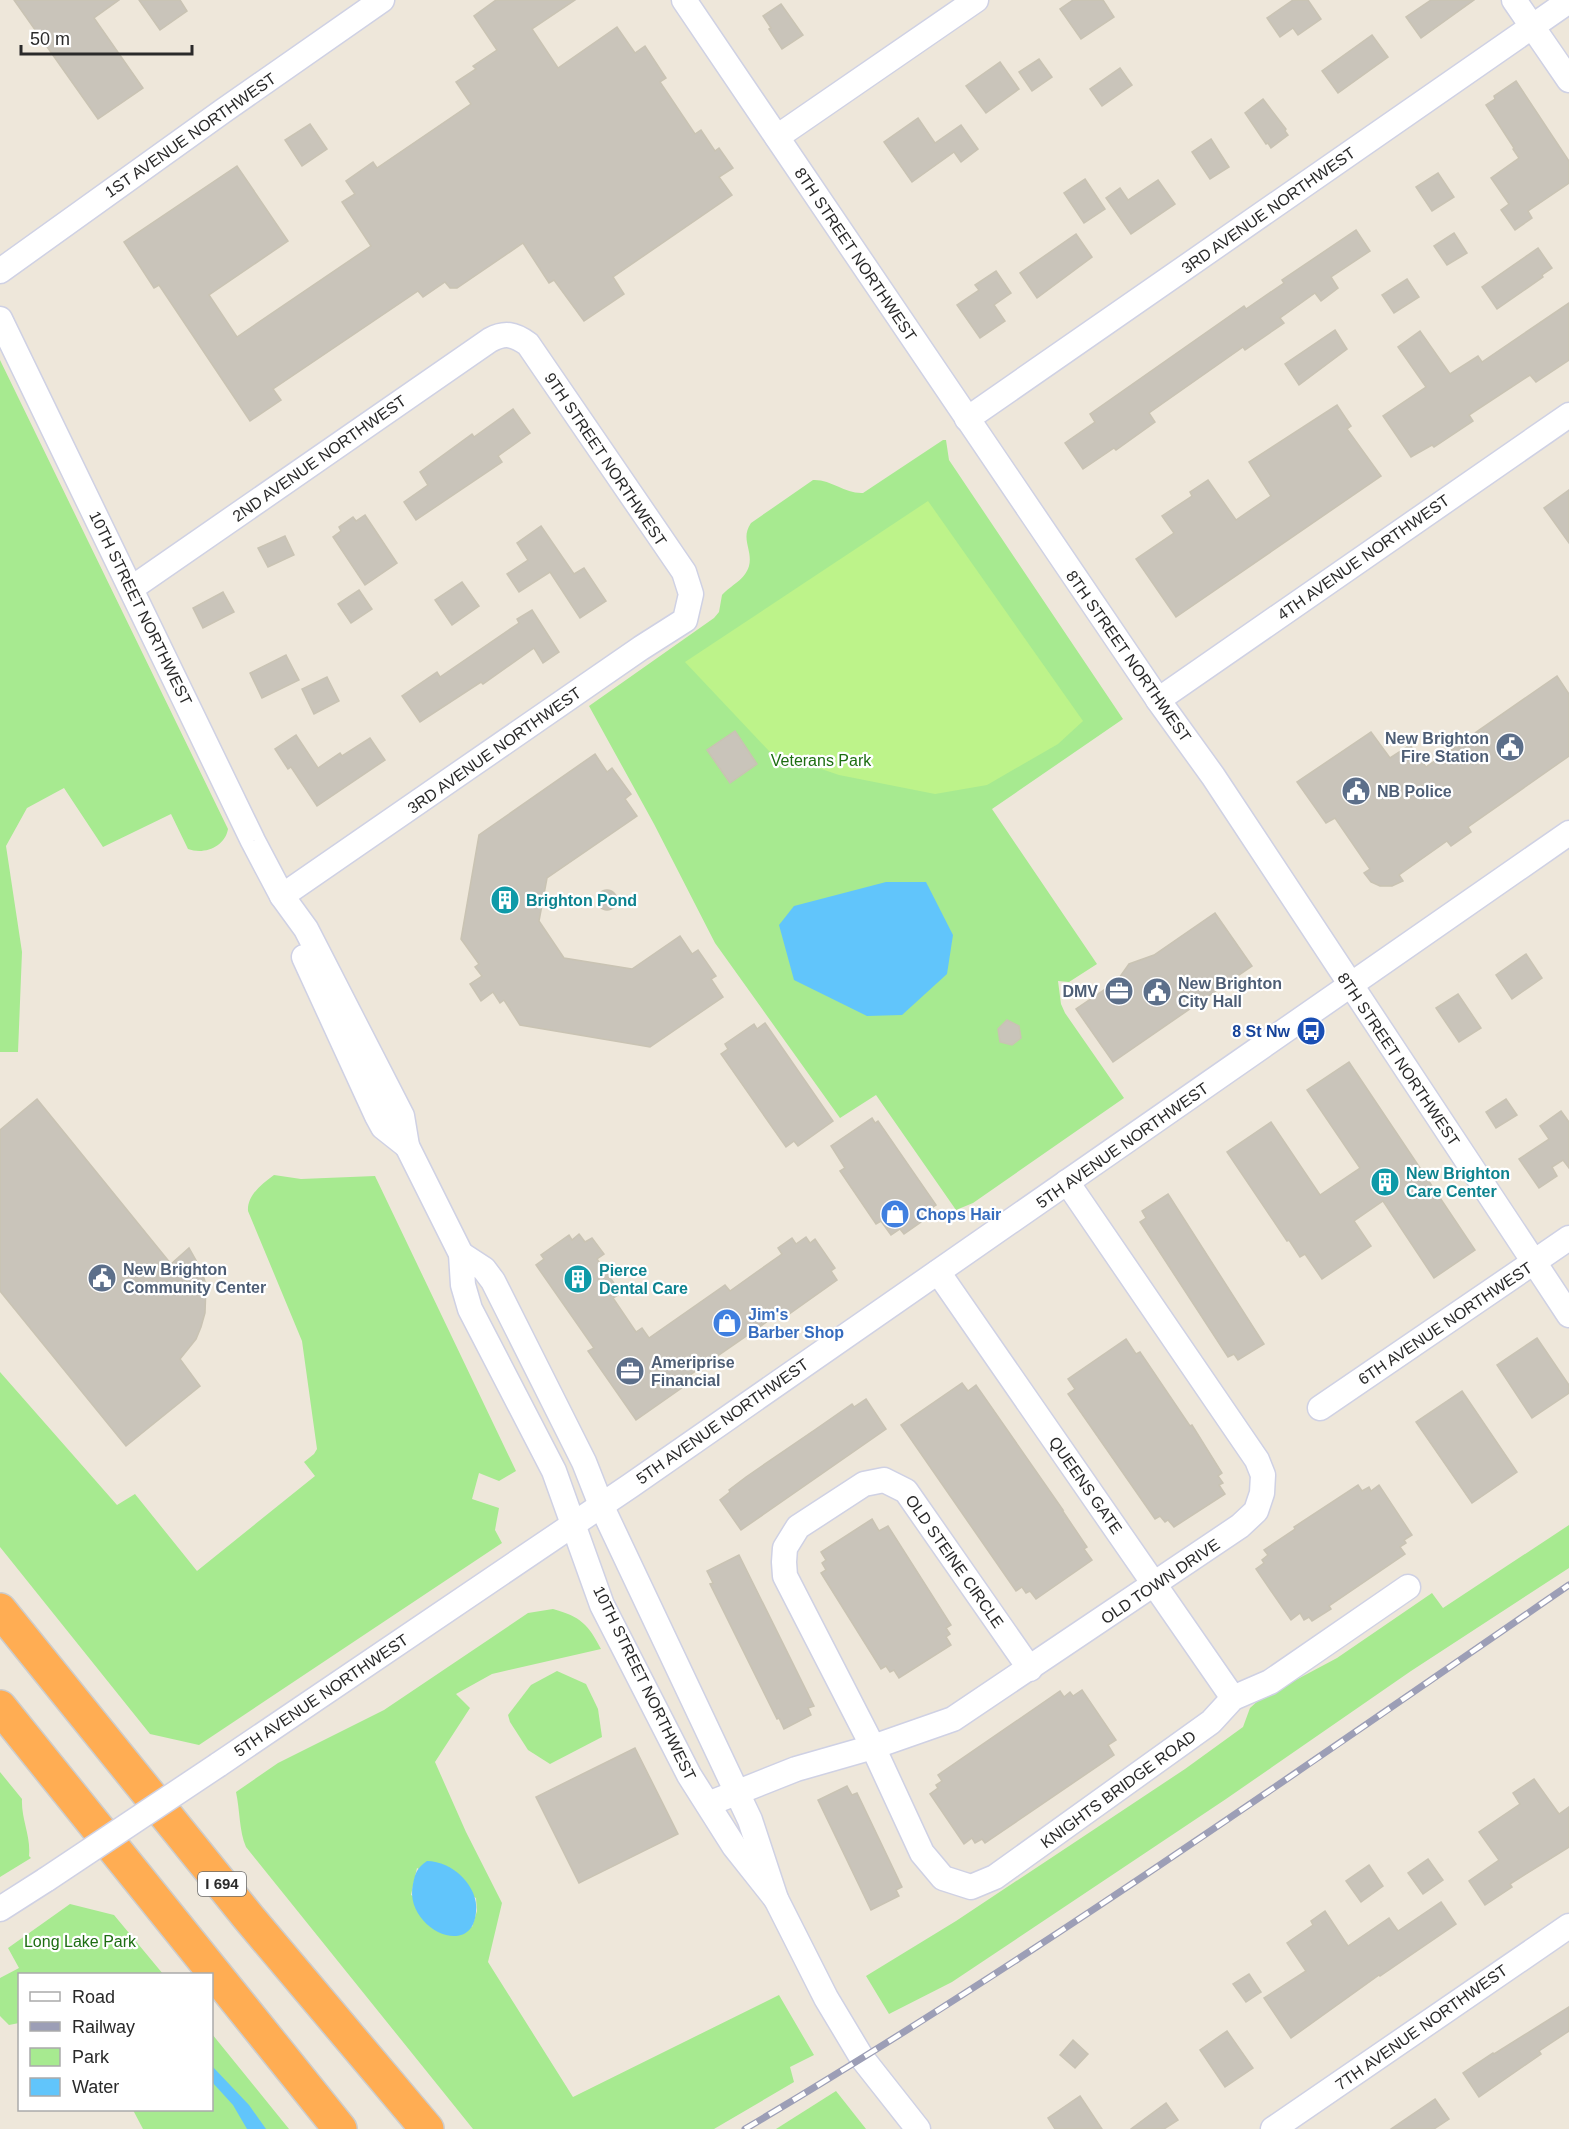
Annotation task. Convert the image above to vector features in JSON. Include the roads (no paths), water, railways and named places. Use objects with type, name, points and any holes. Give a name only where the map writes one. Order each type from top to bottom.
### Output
[{"type":"highway","points":[[0,1598],[21,1636]]},
{"type":"highway","name":"I 694","points":[[0,1610],[249,1918],[426,2129]]},
{"type":"highway","points":[[0,1707],[340,2129]]},
{"type":"highway","points":[[0,1724],[163,1910]]},
{"type":"street","name":"1ST AVENUE NORTHWEST","points":[[0,271],[382,0]]},
{"type":"street","name":"8TH STREET NORTHWEST","points":[[684,0],[1158,700],[1214,776],[1350,986],[1569,1315]]},
{"type":"street","points":[[777,137],[976,0]]},
{"type":"street","points":[[1514,0],[1569,80]]},
{"type":"street","name":"3RD AVENUE NORTHWEST","points":[[967,419],[1569,1]]},
{"type":"street","name":"10TH STREET NORTHWEST","points":[[0,319],[253,841],[282,896],[306,929],[402,1116],[406,1146],[461,1254],[463,1285],[470,1309],[554,1471],[602,1605],[689,1775],[734,1846],[776,1899]]},
{"type":"street","name":"2ND AVENUE NORTHWEST","points":[[132,588],[490,340],[500,335],[510,334]]},
{"type":"street","name":"9TH STREET NORTHWEST","points":[[510,334],[528,344],[684,572],[691,594]]},
{"type":"street","name":"4TH AVENUE NORTHWEST","points":[[1158,700],[1569,415]]},
{"type":"street","name":"3RD AVENUE NORTHWEST","points":[[282,896],[641,648],[686,620],[691,594]]},
{"type":"street","name":"5TH AVENUE NORTHWEST","points":[[0,1909],[218,1765],[602,1505],[1569,833]]},
{"type":"street","name":"OLD TOWN DRIVE","points":[[708,1804],[796,1769],[873,1747],[953,1719],[1155,1585],[1240,1526],[1256,1511],[1262,1493],[1263,1475],[1257,1460],[1067,1182]]},
{"type":"street","name":"6TH AVENUE NORTHWEST","points":[[1320,1408],[1569,1238]]},
{"type":"street","name":"10TH STREET NORTHWEST","points":[[461,1254],[484,1269],[493,1281],[584,1462],[750,1820],[776,1899],[826,1998],[862,2058],[918,2129]]},
{"type":"street","name":"QUEENS GATE","points":[[938,1272],[1233,1698]]},
{"type":"street","name":"OLD STEINE CIRCLE","points":[[873,1747],[785,1576],[784,1562],[785,1548],[798,1527],[864,1484],[884,1480],[906,1491],[1030,1669]]},
{"type":"street","name":"KNIGHTS BRIDGE ROAD","points":[[873,1747],[922,1853],[943,1878],[971,1887],[995,1877],[1211,1722],[1233,1698],[1270,1682],[1408,1587]]},
{"type":"street","name":"7TH AVENUE NORTHWEST","points":[[1273,2129],[1569,1926]]},
{"type":"water","points":[[886,882],[926,882],[953,935],[947,974],[902,1015],[867,1016],[794,980],[779,925],[794,906]]},
{"type":"water","points":[[427,1861],[446,1865],[454,1870],[468,1884],[473,1893],[476,1912],[472,1927],[463,1934],[452,1936],[439,1933],[427,1925],[418,1913],[413,1900],[413,1884],[417,1871]]},
{"type":"water","points":[[213,2067],[249,2105],[266,2129],[247,2129],[233,2105],[213,2083]]},
{"type":"railway","points":[[745,2129],[851,2065],[1059,1932],[1264,1795],[1569,1585]]},
{"type":"place","name":"New Brighton Fire Station","points":[[1510,747]]},
{"type":"place","name":"NB Police","points":[[1356,791]]},
{"type":"place","name":"Brighton Pond","points":[[505,900]]},
{"type":"place","name":"DMV","points":[[1119,991]]},
{"type":"place","name":"New Brighton City Hall","points":[[1157,992]]},
{"type":"place","name":"8 St Nw","points":[[1311,1031]]},
{"type":"place","name":"New Brighton Care Center","points":[[1385,1182]]},
{"type":"place","name":"Chops Hair","points":[[895,1214]]},
{"type":"place","name":"New Brighton Community Center","points":[[102,1278]]},
{"type":"place","name":"Pierce Dental Care","points":[[578,1279]]},
{"type":"place","name":"Jim's Barber Shop","points":[[727,1323]]},
{"type":"place","name":"Ameriprise Financial","points":[[630,1371]]},
{"type":"park label","name":"Veterans Park","points":[[821,760]]},
{"type":"park label","name":"Long Lake Park","points":[[80,1941]]}]
